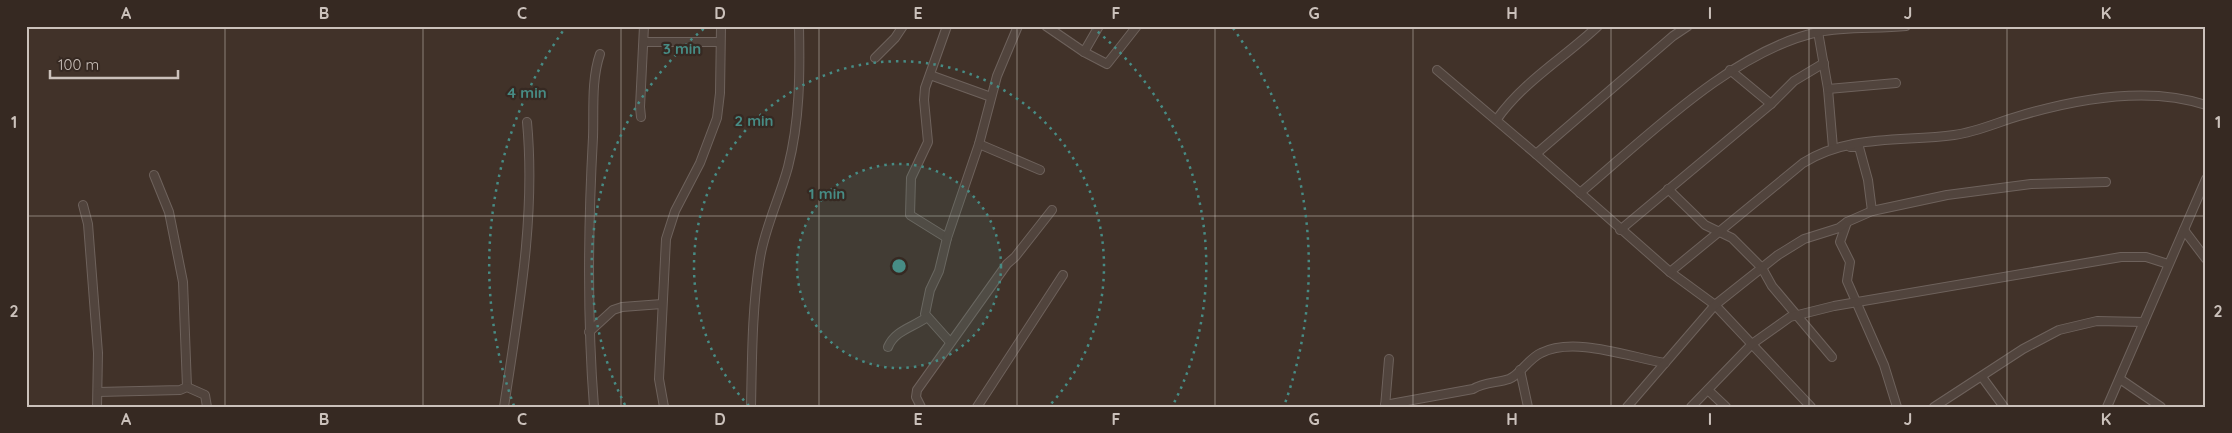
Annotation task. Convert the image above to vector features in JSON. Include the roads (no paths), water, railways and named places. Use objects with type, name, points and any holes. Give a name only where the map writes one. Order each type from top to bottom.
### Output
[{"type":"street","points":[[641,117],[644,26]]},
{"type":"street","points":[[664,407],[659,379],[666,239],[669,227],[700,163],[717,118],[720,93],[721,26]]},
{"type":"street","points":[[751,407],[754,295],[760,255],[788,167],[796,129],[800,91],[799,26]]},
{"type":"street","points":[[875,58],[895,38],[903,26]]},
{"type":"street","points":[[947,26],[930,74],[924,100],[928,142],[911,178],[910,215],[947,238]]},
{"type":"street","points":[[950,342],[927,317],[925,312],[930,290],[939,271],[947,238],[979,144],[997,76],[1018,26]]},
{"type":"street","points":[[1046,26],[1084,52],[1108,64],[1136,26]]},
{"type":"street","points":[[1084,52],[1098,26]]},
{"type":"street","points":[[1497,119],[1527,84],[1598,26]]},
{"type":"street","points":[[1536,154],[1673,36],[1688,26]]},
{"type":"street","points":[[1580,193],[1665,121],[1730,70],[1817,29],[1906,26]]},
{"type":"street","points":[[1817,29],[1828,89],[1833,148]]},
{"type":"street","points":[[644,42],[720,42]]},
{"type":"street","points":[[594,407],[589,332],[592,154],[595,86],[600,54]]},
{"type":"street","points":[[1620,230],[1771,104],[1794,81],[1824,63]]},
{"type":"street","points":[[1437,70],[1497,119],[1620,230],[1670,272],[1715,305],[1811,407]]},
{"type":"street","points":[[1730,70],[1771,104]]},
{"type":"street","points":[[930,74],[991,96]]},
{"type":"street","points":[[1828,89],[1896,84]]},
{"type":"street","points":[[1670,272],[1803,162],[1833,148],[1864,142],[1955,135],[2022,115],[2089,101],[2128,96],[2150,95],[2206,105]]},
{"type":"street","points":[[504,407],[520,297],[528,224],[530,154],[527,122]]},
{"type":"street","points":[[979,144],[1040,170]]},
{"type":"street","points":[[1833,148],[1859,147],[1868,180],[1872,211]]},
{"type":"street","points":[[154,175],[169,212],[183,282],[187,387]]},
{"type":"street","points":[[2107,407],[2206,179]]},
{"type":"street","points":[[1627,407],[1715,305],[1799,242],[1839,228],[1847,222],[1872,211],[1948,195],[2021,186],[2106,182]]},
{"type":"street","points":[[1668,189],[1705,224],[1732,238],[1762,268],[1772,286],[1832,357]]},
{"type":"street","points":[[83,205],[88,224],[98,353],[97,407]]},
{"type":"street","points":[[921,407],[916,397],[917,390],[1007,264],[1015,257],[1052,210]]},
{"type":"street","points":[[1847,222],[1840,242],[1850,262],[1847,281],[1855,303],[1884,365],[1897,407]]},
{"type":"street","points":[[2184,230],[2206,260]]},
{"type":"street","points":[[1691,407],[1752,344],[1796,315],[2121,257],[2146,257],[2168,264]]},
{"type":"street","points":[[977,407],[1063,275]]},
{"type":"street","points":[[589,332],[613,310],[662,304]]},
{"type":"street","points":[[888,347],[891,339],[897,334],[927,317]]},
{"type":"street","points":[[1934,407],[1982,377],[2023,348],[2059,330],[2097,321],[2144,322]]},
{"type":"street","points":[[1389,359],[1385,406],[1473,390],[1481,385],[1510,379],[1529,360],[1542,352],[1568,346],[1612,352],[1665,363]]},
{"type":"street","points":[[1520,370],[1528,407]]},
{"type":"street","points":[[1982,377],[2004,407]]},
{"type":"street","points":[[2120,379],[2161,407]]},
{"type":"street","points":[[98,392],[180,390],[187,387],[205,394],[207,407]]},
{"type":"street","points":[[1708,390],[1726,407]]}]
